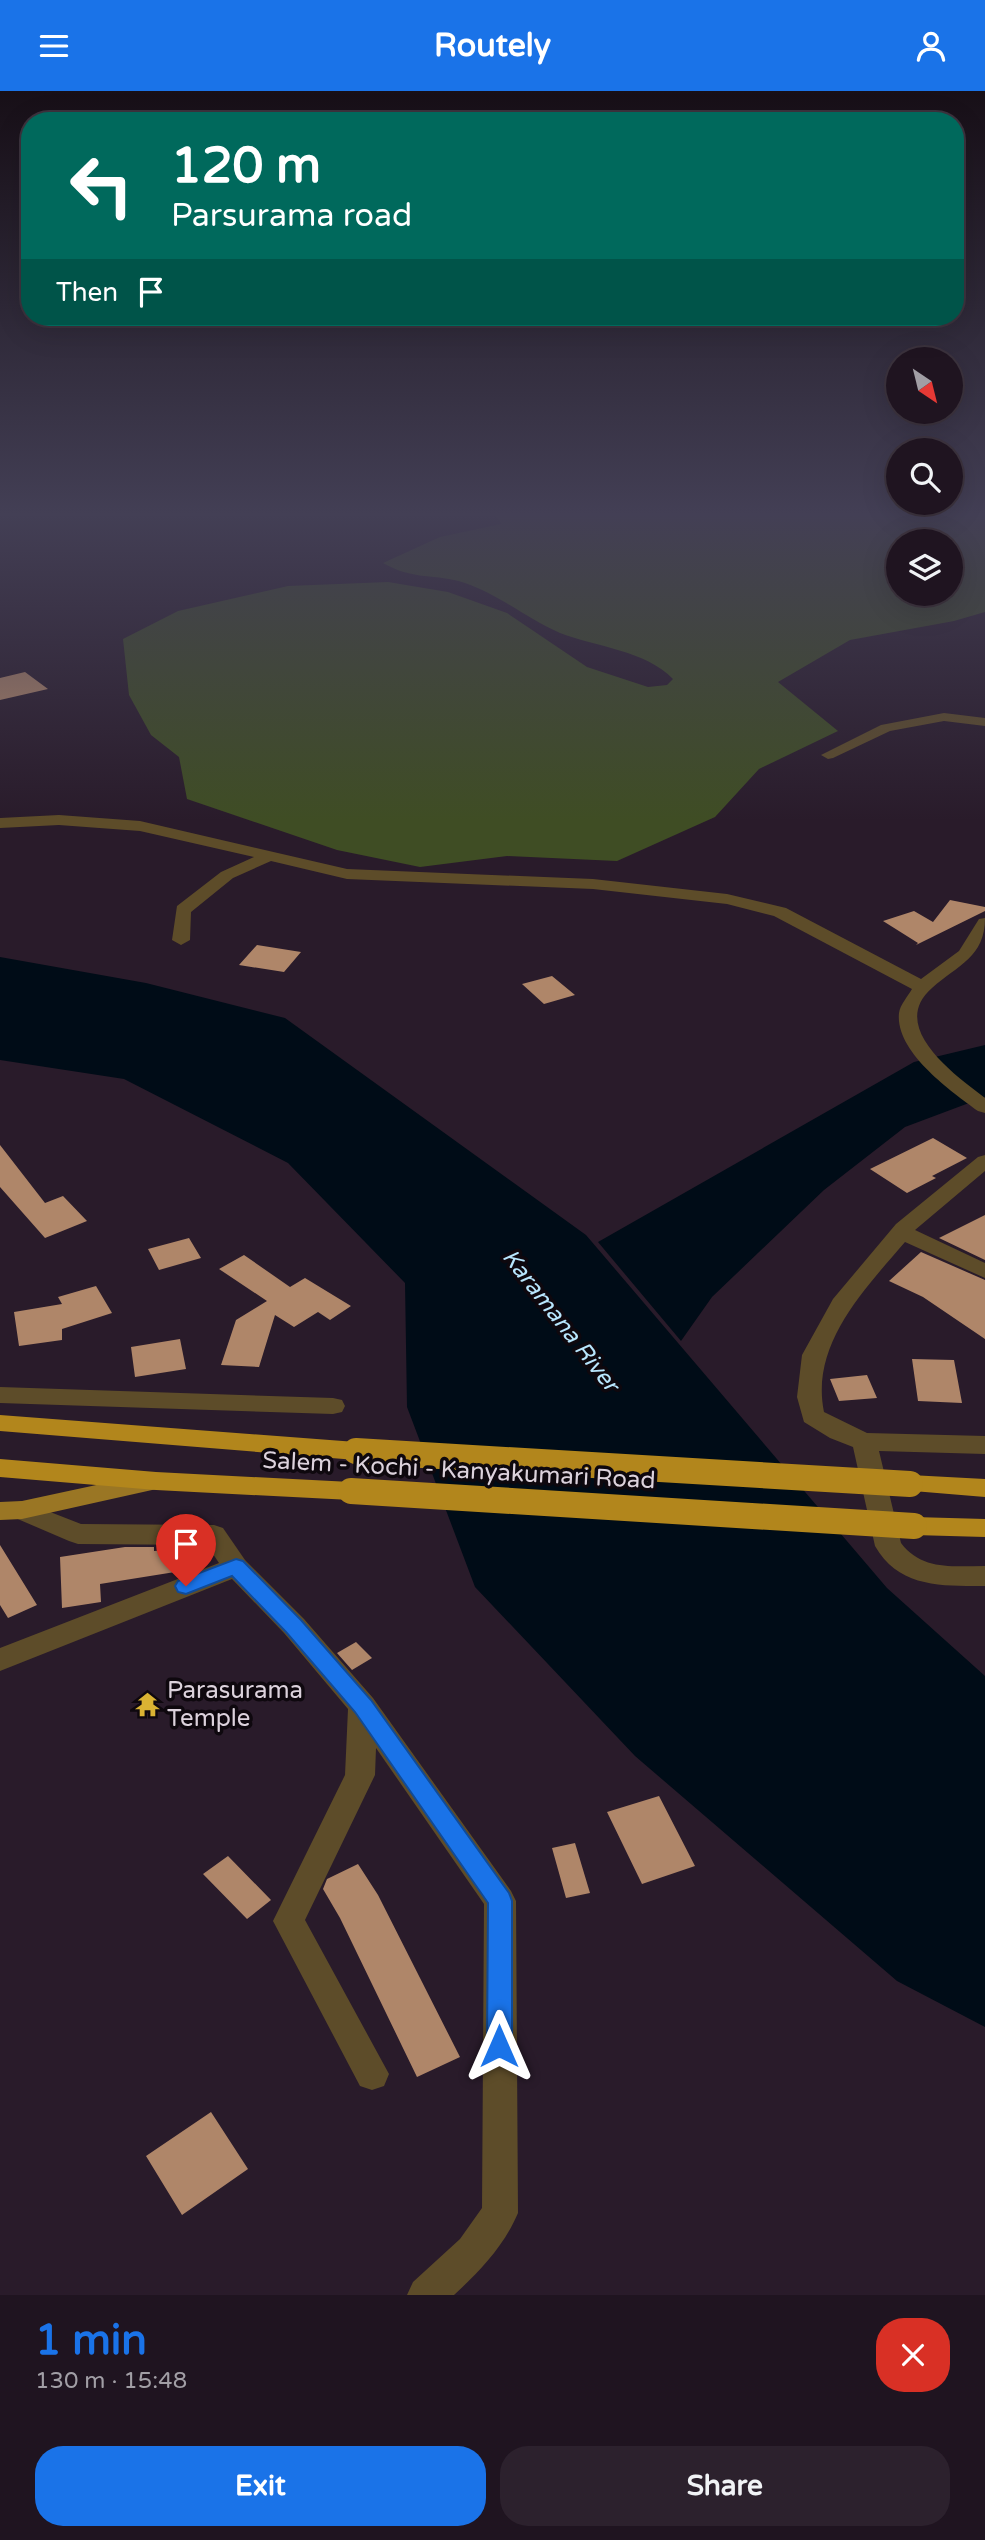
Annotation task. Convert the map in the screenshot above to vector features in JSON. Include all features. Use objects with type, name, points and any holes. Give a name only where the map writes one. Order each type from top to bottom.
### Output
[{"type":"highway","name":"Salem - Kochi - Kanyakumari Road","points":[[0,1423],[356,1451],[985,1488]]},
{"type":"highway","name":"Salem - Kochi - Kanyakumari Road","points":[[0,1468],[156,1481],[985,1528]]},
{"type":"main road","points":[[11,1511],[156,1481]]},
{"type":"street","points":[[828,755],[886,728],[944,717],[985,722]]},
{"type":"street","points":[[0,823],[59,820],[140,826],[347,874],[593,884],[737,901],[780,912],[922,988]]},
{"type":"street","points":[[181,940],[183,910],[227,875],[270,856]]},
{"type":"street","points":[[985,923],[965,954],[922,988],[908,1011],[912,1033],[925,1053],[952,1081],[985,1107]]},
{"type":"street","points":[[981,1168],[901,1232],[844,1299],[814,1355],[809,1397],[813,1416],[839,1432],[864,1442],[985,1445]]},
{"type":"street","points":[[901,1232],[985,1271]]},
{"type":"street","points":[[0,1395],[333,1406]]},
{"type":"street","points":[[864,1442],[888,1546],[896,1560],[922,1574],[985,1576]]},
{"type":"street","points":[[11,1511],[78,1534],[214,1535],[236,1567],[293,1626],[363,1706],[500,1901],[500,2213],[473,2252],[426,2295]]},
{"type":"street","points":[[0,1660],[236,1567]]},
{"type":"street","points":[[363,1706],[360,1775],[289,1921],[372,2074]]},
{"type":"green space","points":[[170,615],[510,615],[587,667],[648,687],[667,685],[673,679],[662,669],[634,655],[560,633],[526,615],[975,615],[850,640],[778,682],[838,731],[759,769],[715,817],[617,861],[507,856],[420,867],[337,850],[187,799],[179,757],[151,735],[129,695],[123,639]]},
{"type":"water","name":"Karamana River","points":[[0,957],[146,983],[285,1018],[586,1235],[887,1588],[985,1676],[985,2027],[897,1981],[635,1756],[475,1587],[407,1407],[405,1283],[288,1163],[124,1079],[0,1060]]},
{"type":"water","points":[[985,1045],[985,1097],[905,1127],[824,1190],[712,1297],[681,1341],[598,1242],[914,1062]]},
{"type":"building","points":[[25,672],[48,689],[0,700],[0,678]]},
{"type":"building","points":[[950,900],[985,907],[985,911],[916,945],[918,943],[883,921],[914,911],[933,922]]},
{"type":"building","points":[[257,945],[301,952],[284,972],[239,965]]},
{"type":"building","points":[[552,976],[575,995],[544,1004],[522,984]]},
{"type":"building","points":[[933,1138],[967,1158],[907,1193],[870,1169]]},
{"type":"building","points":[[0,1145],[45,1203],[63,1196],[87,1221],[45,1238],[0,1187]]},
{"type":"building","points":[[985,1215],[985,1260],[939,1238]]},
{"type":"building","points":[[189,1238],[201,1258],[159,1270],[148,1249]]},
{"type":"building","points":[[921,1252],[985,1280],[985,1339],[923,1297],[889,1281]]},
{"type":"building","points":[[244,1255],[290,1287],[305,1278],[351,1306],[330,1320],[318,1312],[294,1327],[275,1315],[259,1367],[221,1365],[236,1320],[267,1301],[219,1269]]},
{"type":"building","points":[[96,1286],[112,1313],[62,1329],[62,1340],[19,1346],[14,1312],[62,1304],[58,1297]]},
{"type":"building","points":[[180,1339],[186,1369],[135,1377],[131,1347]]},
{"type":"building","points":[[912,1359],[954,1360],[962,1403],[918,1401]]},
{"type":"building","points":[[867,1375],[877,1398],[839,1401],[830,1379]]},
{"type":"building","points":[[0,1545],[37,1605],[8,1618],[0,1605]]},
{"type":"building","points":[[125,1547],[154,1547],[154,1551],[198,1548],[200,1568],[100,1584],[101,1602],[62,1608],[60,1557]]},
{"type":"building","points":[[356,1642],[372,1658],[352,1670],[337,1653]]},
{"type":"building","points":[[659,1796],[695,1866],[642,1884],[607,1812]]},
{"type":"building","points":[[575,1843],[590,1893],[566,1898],[552,1848]]},
{"type":"building","points":[[228,1856],[271,1900],[247,1919],[203,1874]]},
{"type":"building","points":[[358,1864],[378,1895],[460,2057],[417,2077],[340,1918],[323,1889],[327,1879]]},
{"type":"building","points":[[211,2112],[248,2169],[182,2215],[146,2156]]},
{"type":"place","name":"Parasurama Temple","points":[[147,1704]]},
{"type":"route","points":[[186,1586],[236,1567],[293,1626],[363,1706],[500,1901],[499,2046]]}]
